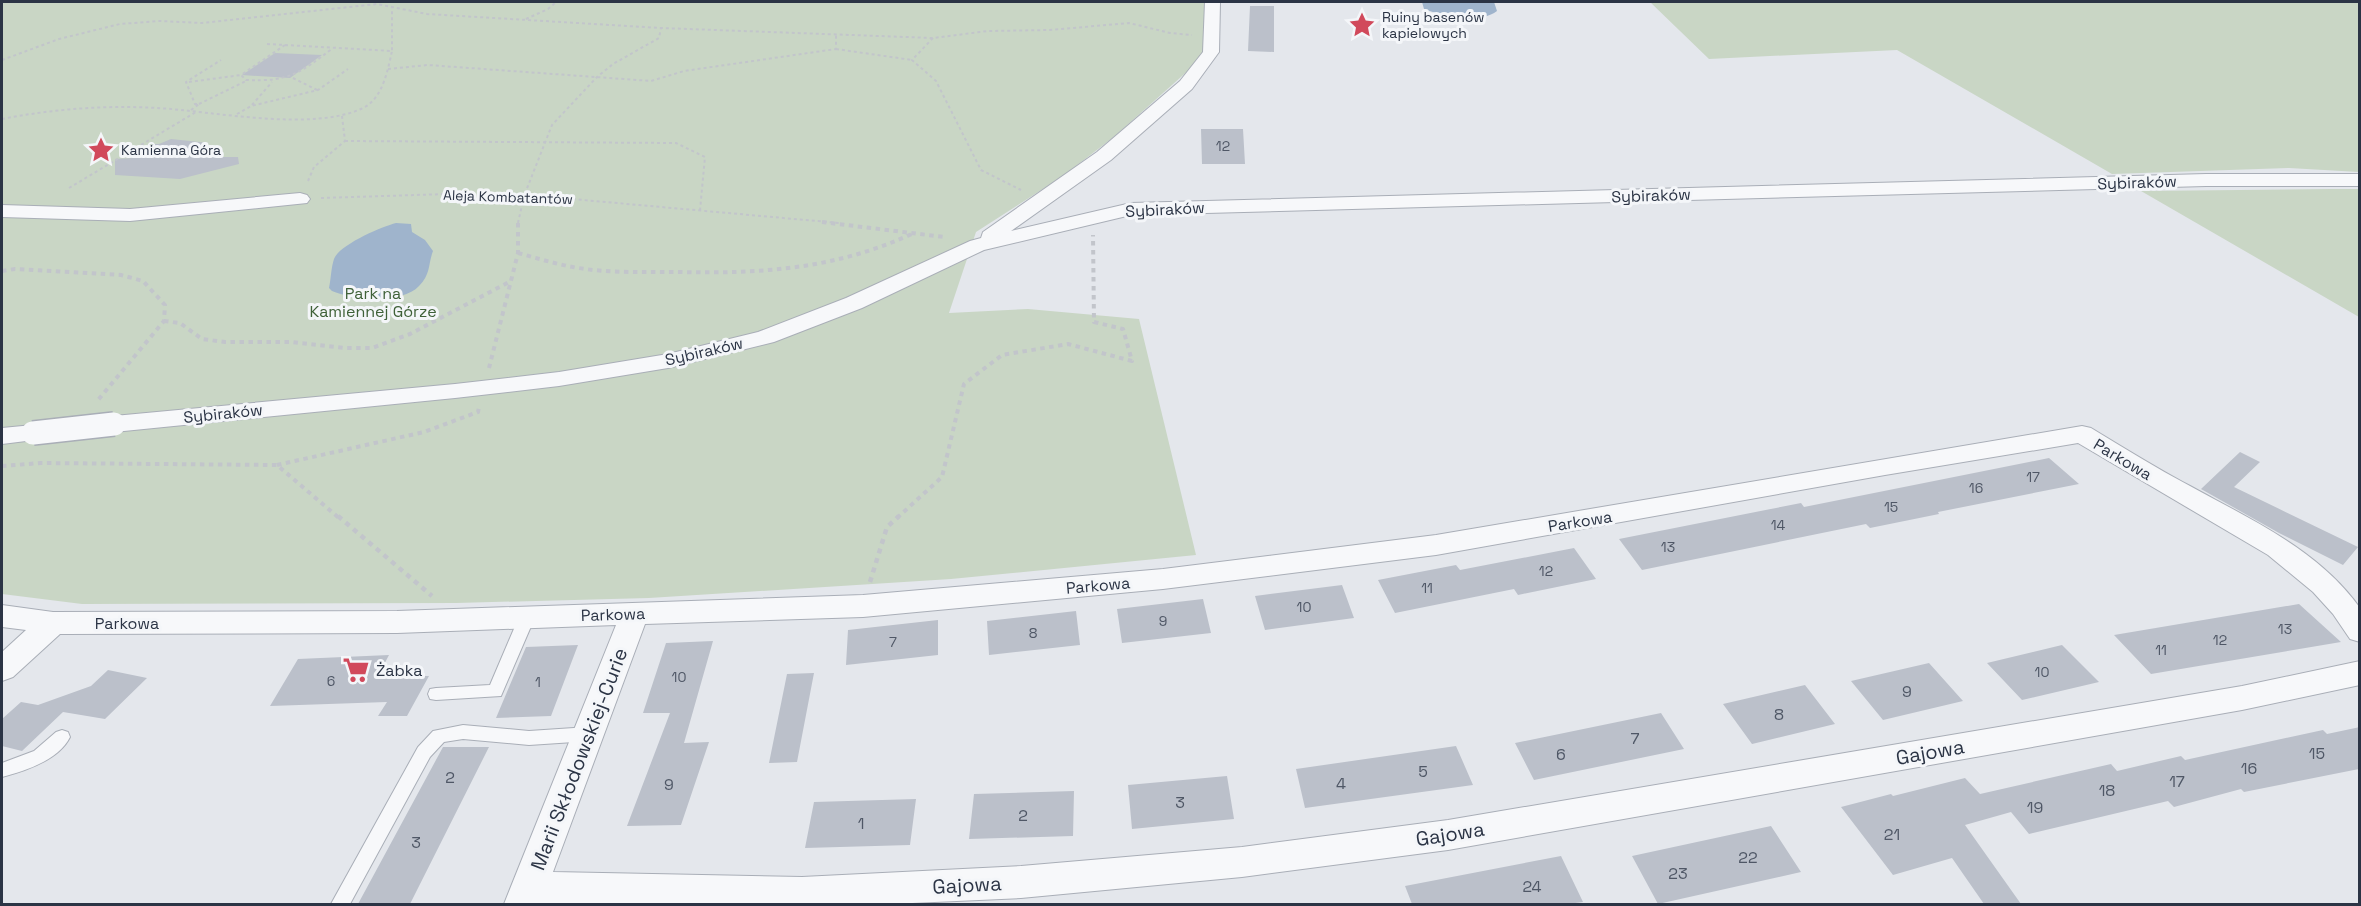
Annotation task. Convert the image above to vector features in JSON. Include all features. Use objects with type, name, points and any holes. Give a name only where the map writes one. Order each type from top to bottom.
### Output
[{"type":"street","points":[[977,245],[1104,156],[1186,85],[1211,52],[1212,2]]},
{"type":"street","name":"Sybiraków","points":[[2,435],[484,388],[559,379],[668,361],[766,337],[854,303],[977,245],[1131,209],[2206,180],[2360,180]]},
{"type":"street","points":[[1048,196],[1066,208],[1093,217]]},
{"type":"street","points":[[2,211],[130,215],[187,212],[300,199]]},
{"type":"street","name":"Parkowa","points":[[2,616],[53,623],[397,622],[863,606],[1163,579],[1436,545],[1639,511],[1886,465],[2082,434],[2279,548],[2308,571],[2360,631]]},
{"type":"street","name":"Marii Skłodowskiej-Curie","points":[[526,896],[634,613]]},
{"type":"street","points":[[2,669],[53,623]]},
{"type":"street","name":"Gajowa","points":[[526,896],[802,893],[1021,882],[1242,861],[1460,833],[2231,700],[2360,673]]},
{"type":"lane","points":[[436,694],[495,691],[527,617]]},
{"type":"lane","points":[[340,904],[424,752],[439,736],[463,732],[529,738],[589,734]]},
{"type":"lane","points":[[2,769],[40,756],[62,737]]},
{"type":"path","points":[[524,19],[548,9],[556,2]]},
{"type":"path","points":[[2,60],[79,34],[122,25],[161,21],[184,25],[202,24],[377,4],[427,14],[661,28],[933,38],[988,31],[1050,30],[1129,22],[1170,33],[1212,36]]},
{"type":"path","points":[[2,119],[50,110],[83,108],[191,110],[310,118],[342,116],[367,106],[379,90],[388,69],[392,51],[392,8]]},
{"type":"path","points":[[496,346],[518,253],[518,223],[524,196],[552,125],[597,77],[634,50],[659,38],[661,28]]},
{"type":"path","points":[[836,33],[836,49]]},
{"type":"path","points":[[912,60],[933,38]]},
{"type":"path","points":[[267,44],[392,51]]},
{"type":"path","points":[[186,82],[241,75],[285,45]]},
{"type":"path","points":[[191,110],[246,80],[272,82],[293,78],[334,48]]},
{"type":"path","points":[[388,69],[428,65],[651,81],[684,71],[836,49],[912,60],[936,81],[981,170],[1006,184],[1048,196]]},
{"type":"path","points":[[186,82],[221,60]]},
{"type":"path","points":[[236,114],[251,106],[318,90],[348,69]]},
{"type":"path","points":[[241,75],[246,80]]},
{"type":"path","points":[[293,78],[318,90]]},
{"type":"path","points":[[186,82],[195,104],[199,104]]},
{"type":"path","points":[[251,106],[272,82]]},
{"type":"path","points":[[69,188],[196,111]]},
{"type":"path","points":[[342,116],[345,141]]},
{"type":"path","points":[[300,199],[314,167],[345,141],[676,143],[705,157],[700,210]]},
{"type":"path","name":"Aleja Kombatantów","points":[[300,199],[479,193],[524,196],[700,210],[915,233],[942,236],[977,245]]},
{"type":"path","points":[[863,606],[886,527],[942,477],[964,384],[1002,355],[1068,344],[1132,361],[1123,329],[1094,322],[1093,217]]},
{"type":"path","points":[[518,253],[573,268],[652,272],[767,273],[813,267],[855,257],[915,233]]},
{"type":"path","points":[[2,271],[15,269],[121,275],[143,281],[165,306],[164,321],[94,404]]},
{"type":"path","points":[[164,321],[180,323],[202,339],[225,342],[291,342],[344,348],[372,348],[410,334],[511,281]]},
{"type":"path","points":[[2,466],[41,464],[277,465],[424,432],[478,412],[484,388]]},
{"type":"path","points":[[277,465],[438,600]]},
{"type":"green space","name":"Park na Kamiennej Górze","points":[[2,2],[1213,2],[1202,55],[1191,68],[1115,136],[1063,176],[976,232],[949,313],[1028,309],[1139,319],[1196,555],[951,579],[649,598],[456,603],[82,604],[2,594]]},
{"type":"green space","points":[[1650,2],[2359,2],[2359,172],[2289,168],[2112,174],[1897,50],[1709,59]]},
{"type":"green space","points":[[2359,189],[2359,317],[2141,191]]},
{"type":"water","points":[[1422,2],[1494,2],[1497,11],[1481,18],[1461,18],[1424,9]]},
{"type":"water","points":[[396,223],[411,224],[412,232],[425,240],[433,251],[423,282],[411,292],[390,298],[352,297],[332,291],[329,288],[337,254],[361,237]]},
{"type":"building","points":[[1250,6],[1274,6],[1274,52],[1248,51]]},
{"type":"building","points":[[275,53],[322,55],[290,78],[242,75]]},
{"type":"building","points":[[1201,129],[1243,129],[1245,164],[1202,164]]},
{"type":"building","points":[[171,139],[209,143],[190,157],[238,157],[239,164],[180,179],[115,175],[115,159],[132,158],[153,144]]},
{"type":"building","points":[[2240,452],[2260,462],[2234,487],[2358,547],[2343,565],[2279,533],[2201,489]]},
{"type":"building","points":[[2049,458],[2079,484],[1870,528],[1866,524],[1642,570],[1619,539],[1801,503],[1804,507]]},
{"type":"building","points":[[1574,548],[1596,579],[1518,595],[1514,589],[1395,613],[1378,580],[1456,565],[1460,570]]},
{"type":"building","points":[[1342,585],[1354,618],[1265,630],[1255,596]]},
{"type":"building","points":[[1203,599],[1211,633],[1122,643],[1117,609]]},
{"type":"building","points":[[2299,604],[2341,642],[2151,674],[2114,635]]},
{"type":"building","points":[[1076,611],[1080,645],[989,655],[987,621]]},
{"type":"building","points":[[938,620],[938,655],[846,665],[848,630]]},
{"type":"building","points":[[713,641],[684,743],[709,742],[681,825],[627,826],[670,713],[643,713],[666,643]]},
{"type":"building","points":[[578,645],[551,716],[496,718],[526,647]]},
{"type":"building","points":[[2062,645],[2099,682],[2022,700],[1987,663]]},
{"type":"building","points":[[389,655],[378,676],[429,676],[407,716],[378,716],[387,702],[270,706],[298,659]]},
{"type":"building","points":[[1929,663],[1963,701],[1883,720],[1851,681]]},
{"type":"building","points":[[108,670],[147,678],[105,719],[63,712],[22,751],[2,746],[2,719],[21,702],[38,705],[91,686]]},
{"type":"building","points":[[814,673],[797,762],[769,763],[787,674]]},
{"type":"building","points":[[1805,685],[1835,724],[1752,744],[1723,704]]},
{"type":"building","points":[[1661,713],[1684,749],[1534,780],[1515,743]]},
{"type":"building","points":[[2360,727],[2359,769],[2244,792],[2241,789],[2174,807],[2168,801],[2029,834],[2011,812],[1965,825],[2021,904],[1984,904],[1952,858],[1893,875],[1841,807],[1965,778],[1980,794],[2111,764],[2117,771],[2181,756],[2185,760],[2323,730],[2327,734]]},
{"type":"building","points":[[1456,746],[1473,785],[1305,808],[1296,769]]},
{"type":"building","points":[[443,747],[489,747],[410,904],[358,904]]},
{"type":"building","points":[[1227,776],[1234,819],[1132,829],[1128,785]]},
{"type":"building","points":[[1074,791],[1073,836],[969,839],[974,794]]},
{"type":"building","points":[[916,799],[910,845],[805,848],[814,802]]},
{"type":"building","points":[[1771,826],[1801,872],[1658,904],[1632,856]]},
{"type":"building","points":[[1561,856],[1583,902],[1568,904],[1412,904],[1405,886]]},
{"type":"place","name":"Ruiny basenów kapielowych","points":[[1362,25]]},
{"type":"place","name":"Kamienna Góra","points":[[101,150]]},
{"type":"place","name":"Żabka","points":[[356,670]]}]
